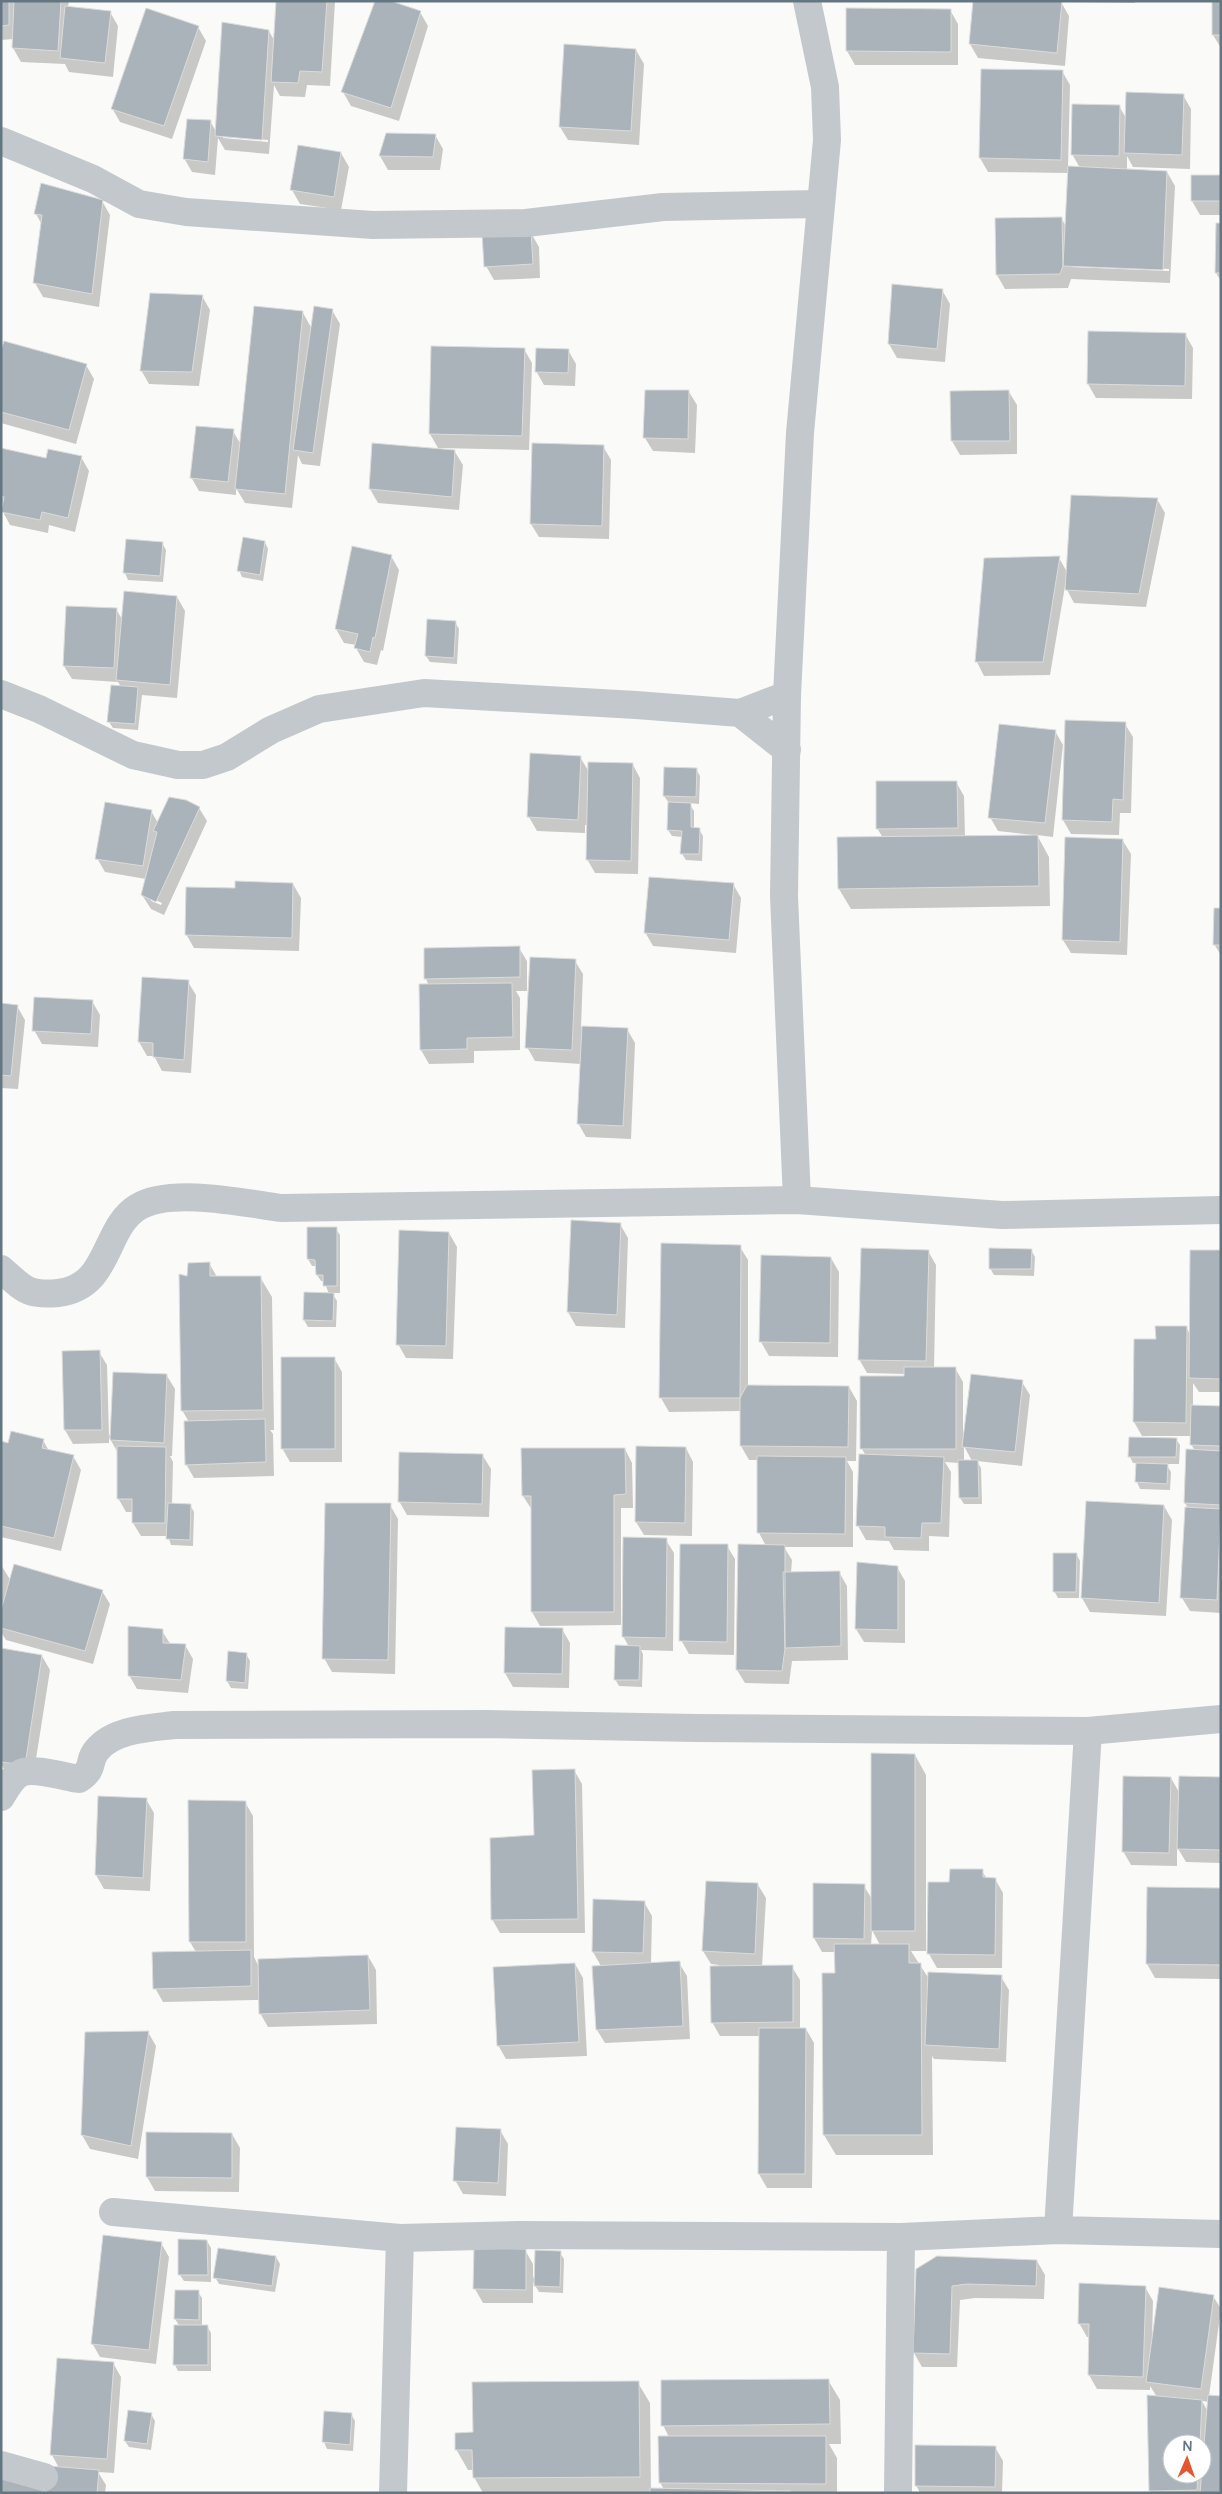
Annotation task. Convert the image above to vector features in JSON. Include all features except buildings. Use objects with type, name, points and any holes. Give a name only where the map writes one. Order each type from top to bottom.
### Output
[{"type":"street","points":[[797,1200],[784,896],[787,695],[800,433],[827,140],[825,87],[807,1]]},
{"type":"street","points":[[1,141],[93,180],[139,204],[186,212],[373,225],[526,223],[663,207],[820,204]]},
{"type":"street","points":[[1,694],[39,709],[133,754],[178,765],[203,765],[228,757],[272,730],[319,709],[424,693],[636,704],[740,713],[787,695]]},
{"type":"street","points":[[740,713],[787,750]]},
{"type":"street","points":[[1,1269],[23,1290],[42,1294],[61,1293],[80,1287],[96,1271],[122,1223],[137,1208],[154,1201],[184,1198],[216,1199],[281,1208],[797,1200],[1002,1216],[1221,1210]]},
{"type":"street","points":[[1,1797],[21,1773],[37,1771],[79,1779],[89,1772],[96,1750],[110,1740],[134,1730],[174,1725],[487,1724],[706,1728],[1088,1730],[1221,1719]]},
{"type":"street","points":[[1058,2230],[1088,1730]]},
{"type":"street","points":[[113,2212],[400,2238],[520,2235],[901,2237],[1058,2230],[1221,2234]]},
{"type":"street","points":[[898,2493],[901,2237]]},
{"type":"street","points":[[393,2493],[400,2238]]},
{"type":"street","points":[[1,2465],[44,2477]]}]
